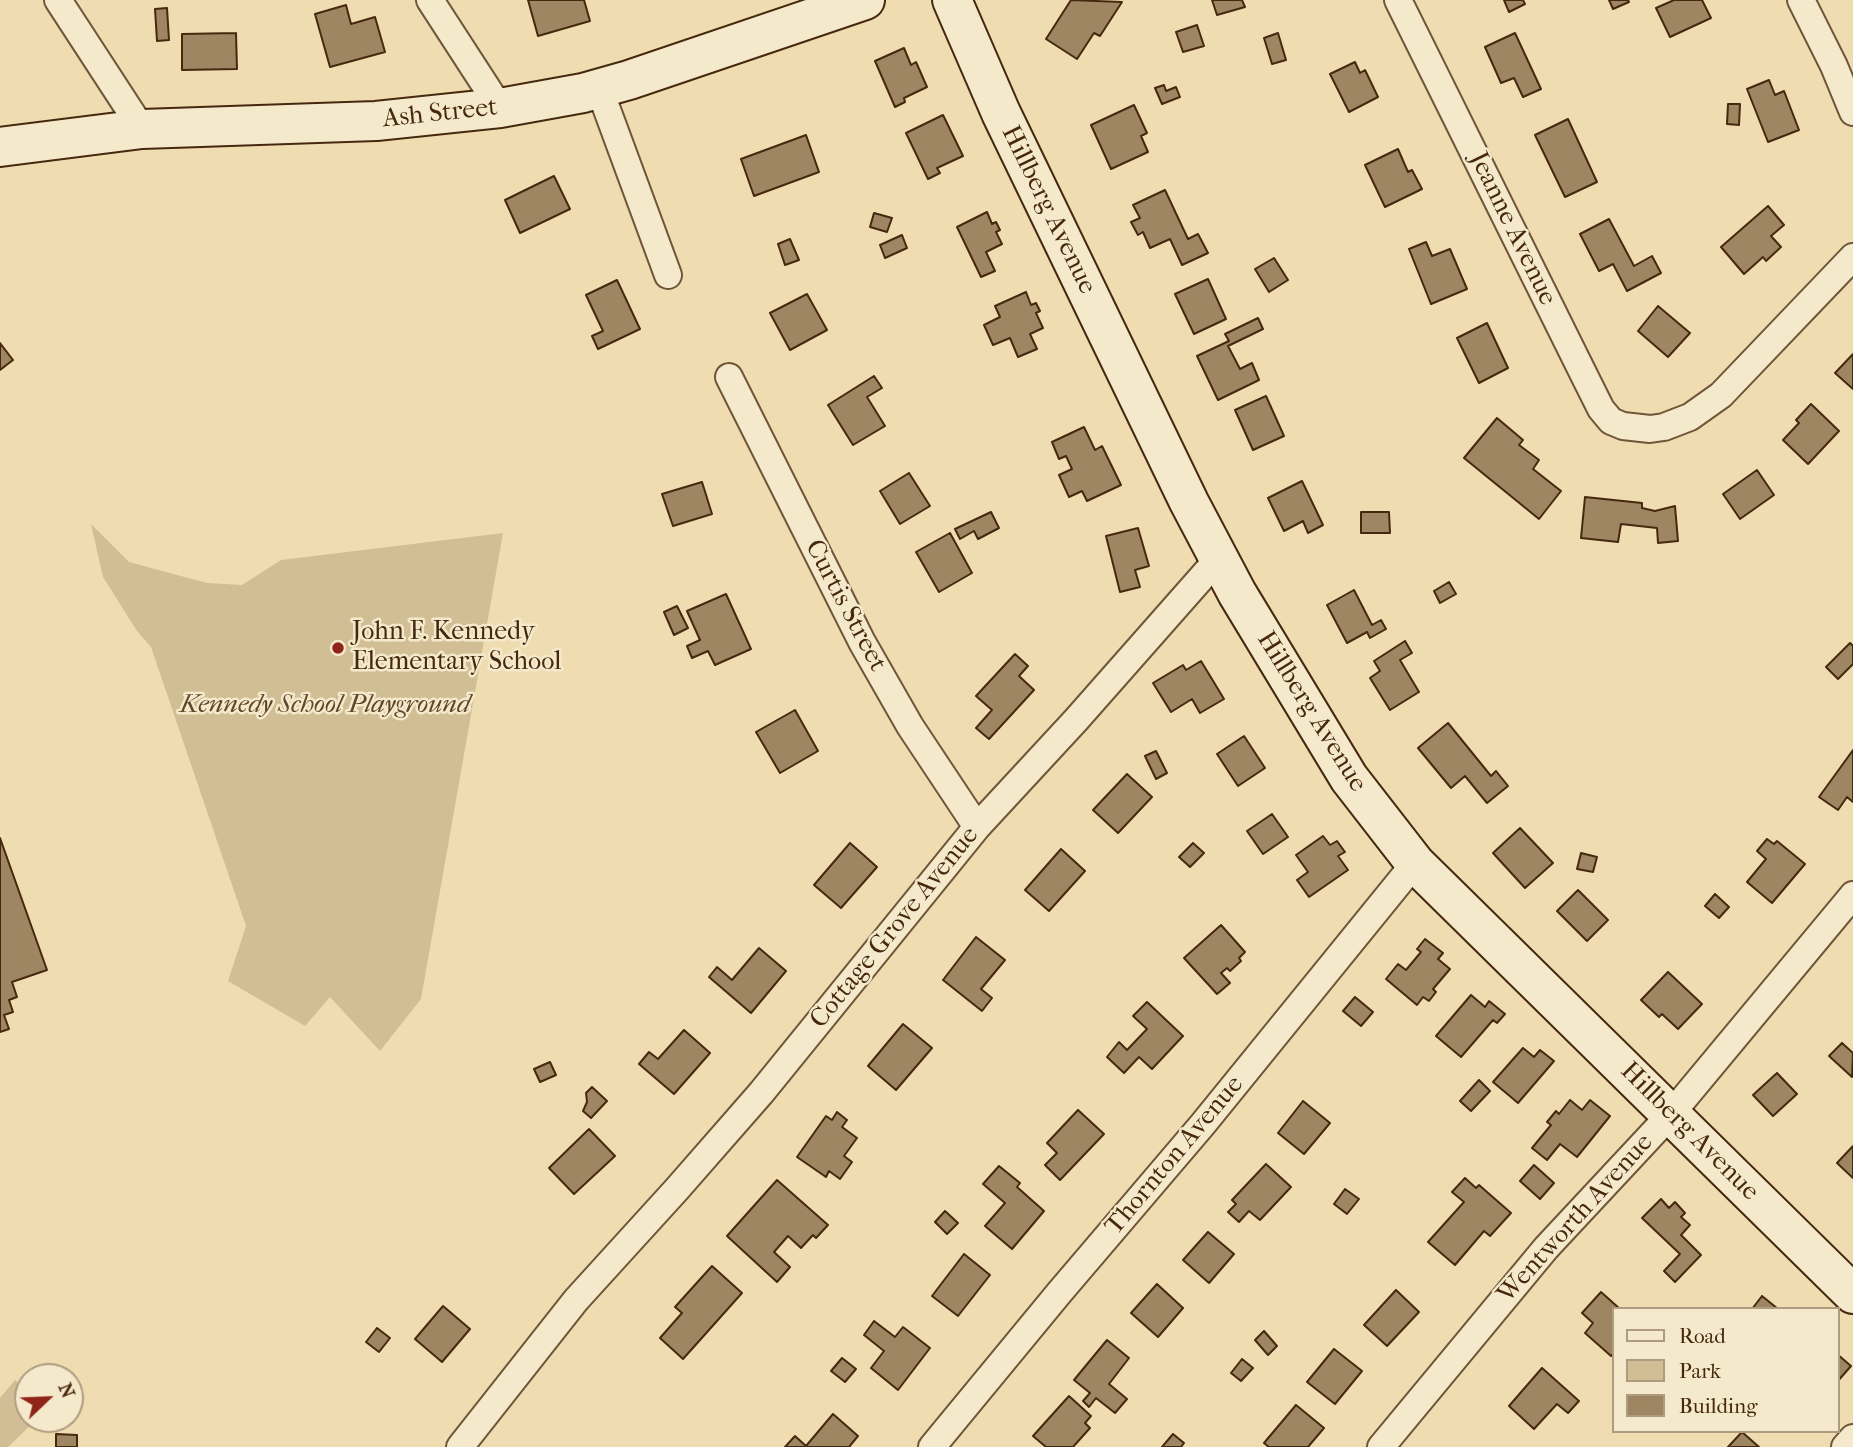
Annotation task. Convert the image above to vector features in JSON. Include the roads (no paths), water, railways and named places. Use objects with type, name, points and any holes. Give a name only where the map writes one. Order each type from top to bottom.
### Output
[{"type":"street","points":[[58,0],[142,129]]},
{"type":"street","points":[[430,0],[500,108]]},
{"type":"street","name":"Ash Street","points":[[0,147],[142,129],[376,121],[500,108],[599,88],[667,69],[865,0]]},
{"type":"street","name":"Hillberg Avenue","points":[[952,0],[1023,159],[1219,559],[1324,739],[1363,797],[1415,863],[1853,1294]]},
{"type":"street","name":"Jeanne Avenue","points":[[1398,0],[1601,409],[1611,421],[1623,426],[1649,429],[1664,427],[1690,417],[1721,395],[1853,257]]},
{"type":"street","points":[[1801,0],[1834,66],[1853,112]]},
{"type":"street","points":[[599,88],[668,275]]},
{"type":"street","name":"Curtis Street","points":[[729,377],[862,642],[910,726],[976,827]]},
{"type":"street","name":"Cottage Grove Avenue","points":[[460,1447],[576,1300],[761,1093],[976,827],[1076,720],[1219,559]]},
{"type":"street","name":"Thornton Avenue","points":[[932,1447],[1203,1124],[1415,863]]},
{"type":"street","name":"Wentworth Avenue","points":[[1381,1447],[1546,1248],[1671,1114],[1853,895]]},
{"type":"street","points":[[1844,1447],[1853,1438]]},
{"type":"place","name":"John F. Kennedy Elementary School","points":[[338,648]]},
{"type":"park label","name":"Kennedy School Playground","points":[[325,706]]}]
